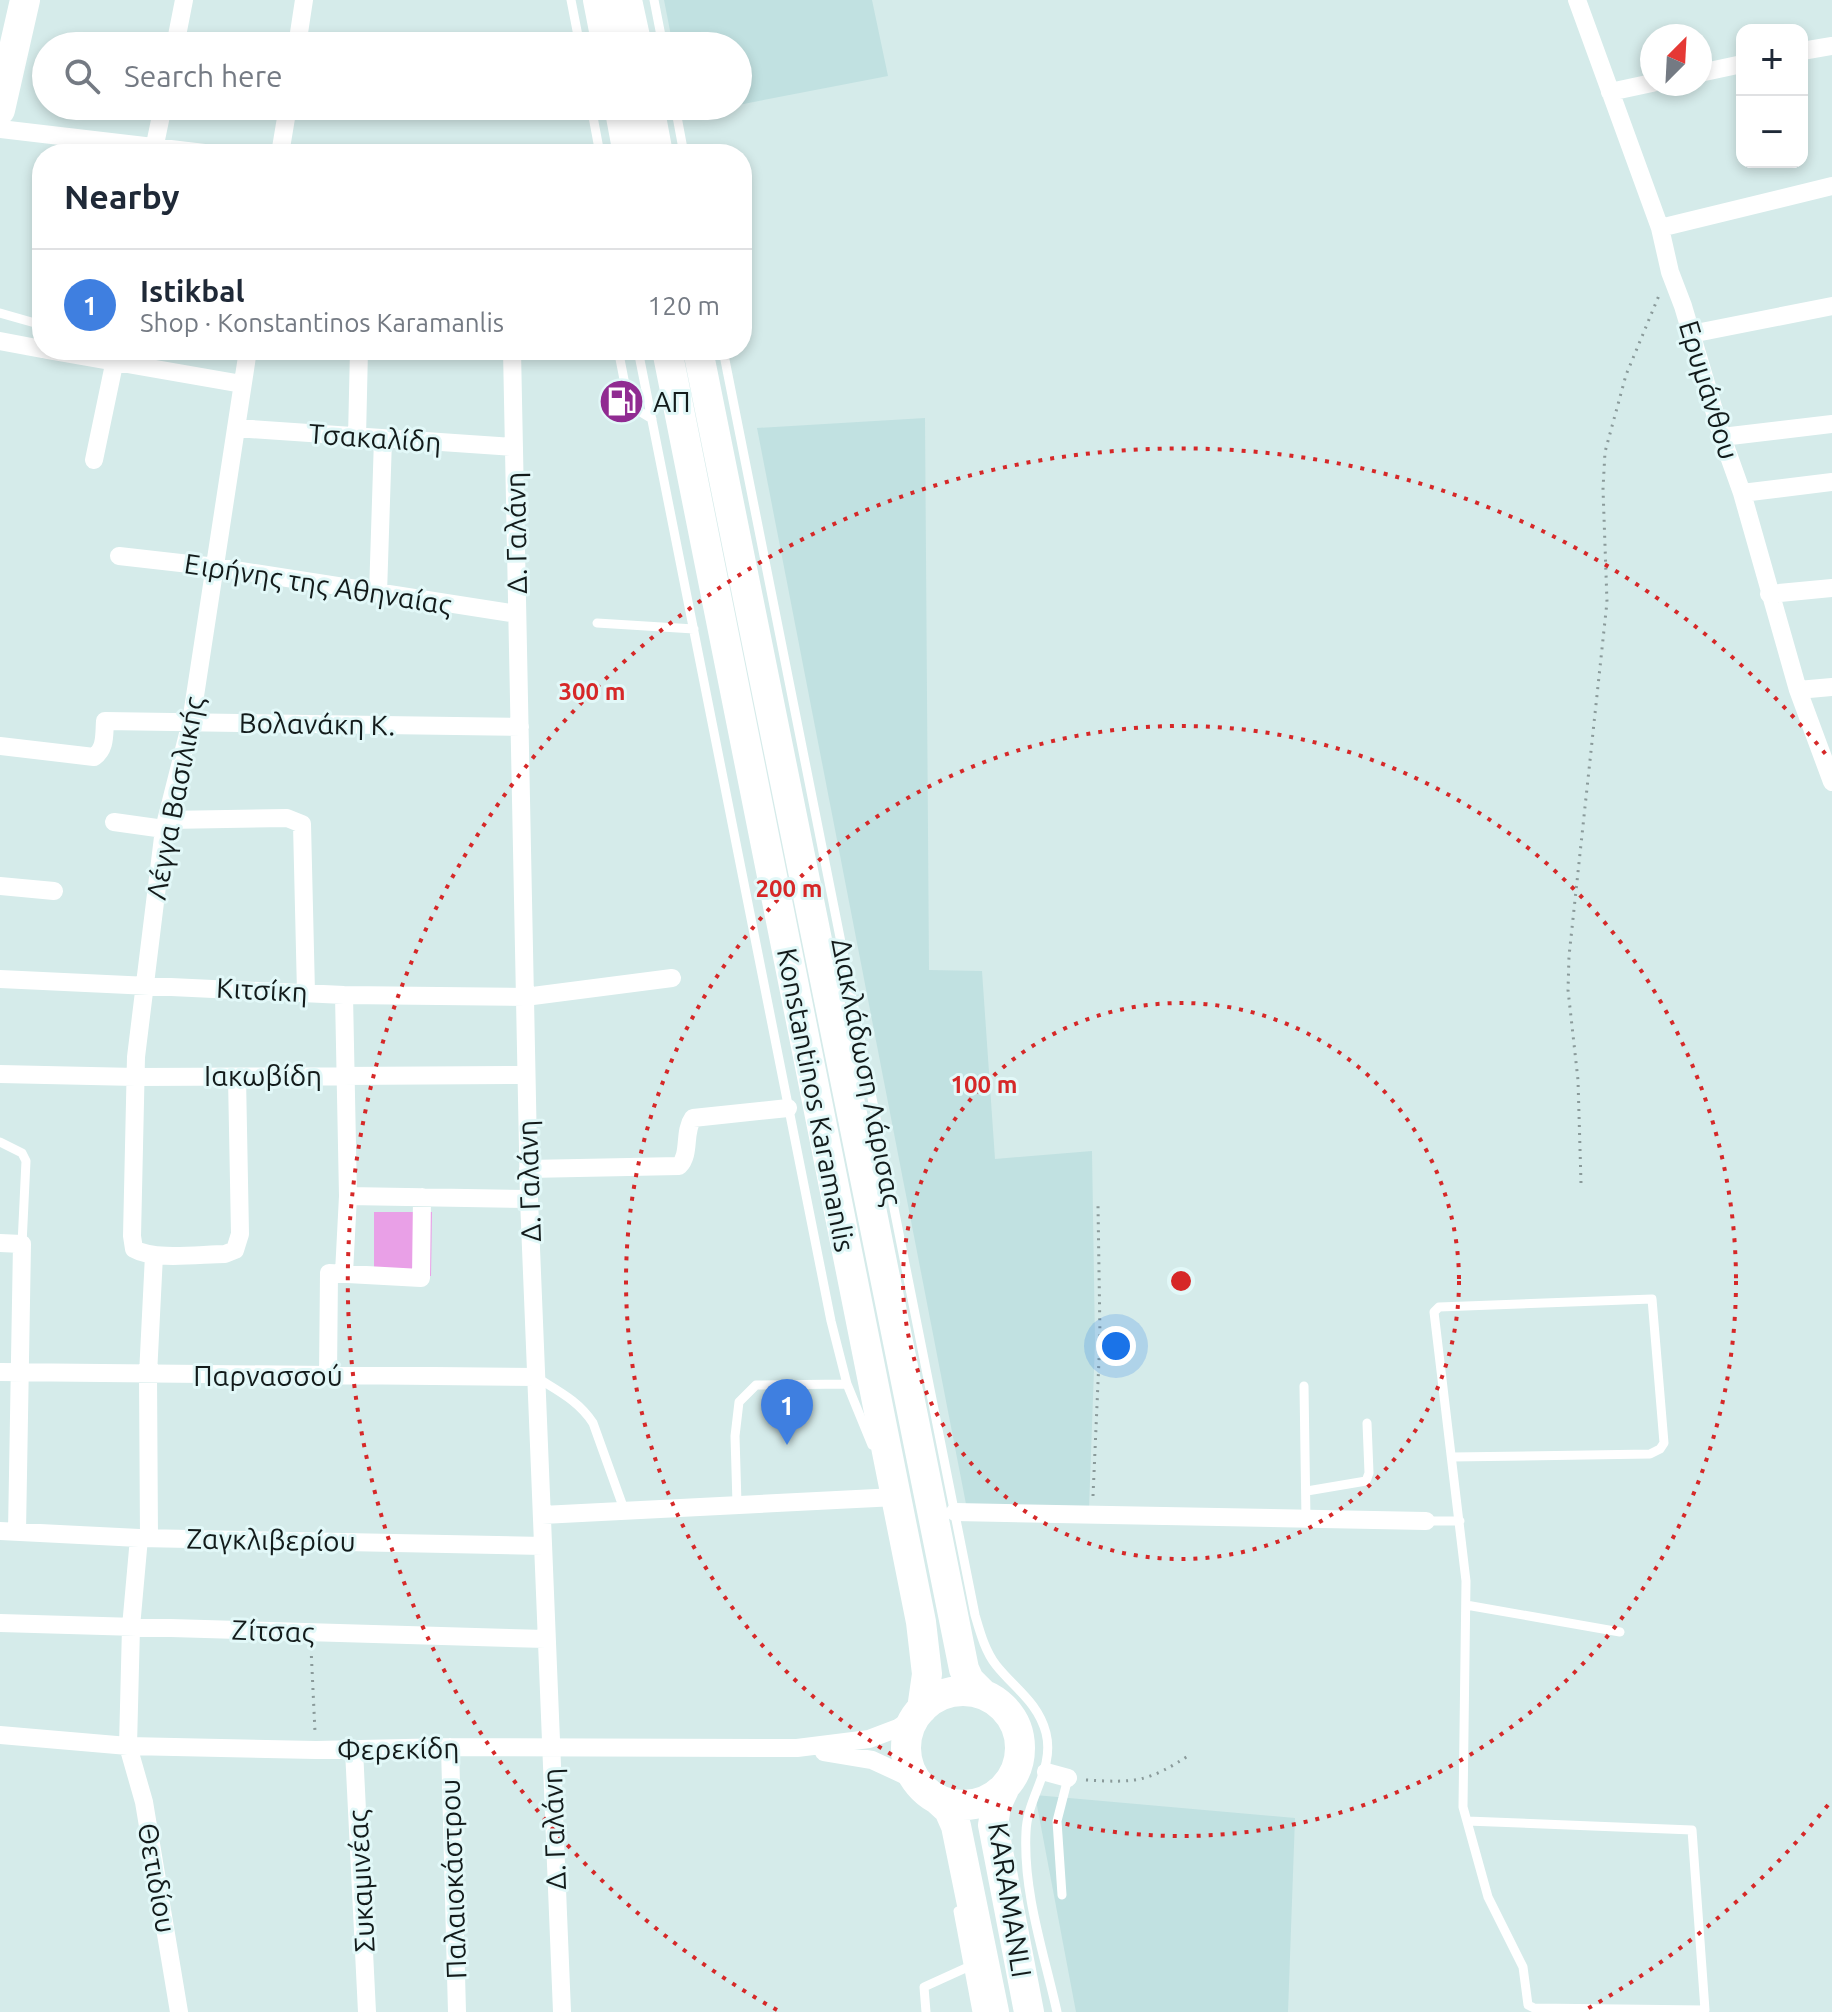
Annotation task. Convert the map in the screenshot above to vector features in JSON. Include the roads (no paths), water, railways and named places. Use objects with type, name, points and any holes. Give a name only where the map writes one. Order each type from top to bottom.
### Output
[{"type":"main road","points":[[0,110],[25,0]]},
{"type":"main road","points":[[598,0],[604,32]]},
{"type":"main road","points":[[627,0],[634,32]]},
{"type":"main road","points":[[622,120],[626,144]]},
{"type":"main road","points":[[652,120],[656,144]]},
{"type":"main road","name":"Κonstantinos Karamanlis","points":[[669,360],[925,1652],[926,1682],[919,1713]]},
{"type":"main road","name":"Κonstantinos Karamanlis","points":[[700,360],[964,1669],[969,1680],[984,1695]]},
{"type":"main road","points":[[966,1691],[984,1695],[1012,1718],[1020,1739],[1019,1760],[1004,1789],[986,1801],[955,1805],[926,1790],[908,1762],[906,1743],[919,1713],[946,1694],[966,1691]]},
{"type":"main road","name":"KARAMANLI","points":[[1004,1789],[996,1806],[993,1825],[1029,2012]]},
{"type":"main road","name":"KARAMANLI","points":[[926,1790],[949,1810],[952,1835],[994,2012]]},
{"type":"street","points":[[178,32],[184,0]]},
{"type":"street","points":[[299,32],[304,0]]},
{"type":"street","name":"Ερυμάνθου","points":[[1577,0],[1660,228],[1670,272],[1742,493],[1798,690],[1832,782]]},
{"type":"street","points":[[1808,50],[1832,46]]},
{"type":"street","points":[[1712,70],[1736,65]]},
{"type":"street","points":[[1610,92],[1640,86]]},
{"type":"street","points":[[155,144],[160,120]]},
{"type":"street","points":[[282,144],[286,120]]},
{"type":"street","points":[[0,129],[105,144]]},
{"type":"street","points":[[1660,228],[1832,186]]},
{"type":"street","points":[[1691,334],[1832,306]]},
{"type":"street","points":[[0,341],[32,347]]},
{"type":"street","points":[[94,460],[115,360]]},
{"type":"street","points":[[134,360],[242,384]]},
{"type":"street","name":"Λέγγα Βασιλικής","points":[[154,1255],[134,1249],[132,1236],[136,1077],[144,984],[166,824],[191,722],[246,360]]},
{"type":"street","points":[[357,437],[359,360]]},
{"type":"street","name":"Δ. Γαλάνη","points":[[512,360],[528,1169],[562,2012]]},
{"type":"street","points":[[1722,437],[1832,424]]},
{"type":"street","name":"Τσακαλίδη","points":[[236,428],[514,447]]},
{"type":"street","points":[[378,594],[383,439]]},
{"type":"street","points":[[1742,493],[1832,482]]},
{"type":"street","name":"Ειρήνης της Αθηναίας","points":[[119,556],[216,567],[517,614]]},
{"type":"street","points":[[1769,594],[1832,588]]},
{"type":"street","points":[[1798,690],[1832,687]]},
{"type":"street","name":"Βολανάκη Κ.","points":[[0,746],[94,757],[103,746],[102,721],[520,727]]},
{"type":"street","points":[[114,822],[166,824],[287,818],[302,824],[306,993]]},
{"type":"street","points":[[0,886],[54,891]]},
{"type":"street","name":"Κιτσίκη","points":[[0,979],[344,995],[525,997],[672,978]]},
{"type":"street","points":[[344,995],[348,1196],[344,1273]]},
{"type":"street","name":"Ιακωβίδη","points":[[0,1074],[136,1077],[526,1075]]},
{"type":"street","points":[[128,1746],[131,1627],[144,1538],[154,1255],[225,1254],[237,1246],[240,1234],[237,1077]]},
{"type":"street","points":[[528,1169],[679,1166],[684,1160],[689,1124],[693,1118],[788,1108]]},
{"type":"street","points":[[348,1196],[529,1199]]},
{"type":"street","points":[[328,1376],[329,1273],[421,1278],[422,1197]]},
{"type":"street","points":[[0,1243],[22,1244],[20,1373],[9,1531]]},
{"type":"street","name":"Παρνασσού","points":[[0,1372],[536,1377]]},
{"type":"street","points":[[542,1515],[896,1497]]},
{"type":"street","points":[[955,1512],[1426,1521]]},
{"type":"street","name":"Ζαγκλιβερίου","points":[[9,1531],[144,1538],[543,1546]]},
{"type":"street","name":"Ζίτσας","points":[[0,1623],[546,1639]]},
{"type":"street","name":"Φερεκίδη","points":[[0,1735],[128,1746],[316,1750],[450,1747],[797,1748],[869,1739],[898,1728],[919,1713]]},
{"type":"street","name":"Θετιδίου","points":[[128,1746],[144,1802],[179,2012]]},
{"type":"street","name":"Παλαιοκάστρου","points":[[450,1747],[457,2012]]},
{"type":"street","name":"Φερεκίδη","points":[[797,1748],[872,1760],[890,1766],[926,1790]]},
{"type":"street","name":"Συκαμινέας","points":[[354,1750],[367,2012]]},
{"type":"street","points":[[1046,1772],[1068,1778]]},
{"type":"lane","points":[[571,0],[577,32]]},
{"type":"lane","points":[[654,0],[660,32]]},
{"type":"lane","points":[[594,120],[598,144]]},
{"type":"lane","points":[[678,120],[682,144]]},
{"type":"lane","points":[[0,313],[32,322]]},
{"type":"lane","points":[[620,360],[629,405],[652,419]]},
{"type":"lane","points":[[640,360],[831,1321],[847,1384],[896,1497]]},
{"type":"lane","name":"Διακλάδωση Λάρισας","points":[[725,360],[980,1632],[994,1663],[1025,1695],[1039,1715],[1046,1735],[1046,1772]]},
{"type":"lane","points":[[597,623],[694,629]]},
{"type":"lane","points":[[0,1142],[22,1153],[26,1161],[22,1244]]},
{"type":"lane","points":[[1452,1457],[1650,1454],[1660,1449],[1664,1443],[1652,1299],[1436,1309],[1433,1316],[1466,1581],[1463,1807],[1488,1897],[1523,1967],[1528,2005],[1534,2008],[1705,2010],[1692,1830],[1467,1821]]},
{"type":"lane","points":[[536,1377],[577,1402],[593,1423],[625,1512]]},
{"type":"lane","points":[[737,1504],[735,1436],[739,1402],[756,1385],[847,1384]]},
{"type":"lane","points":[[1304,1386],[1306,1520]]},
{"type":"lane","points":[[1307,1491],[1366,1481],[1369,1473],[1367,1423]]},
{"type":"lane","points":[[1426,1521],[1460,1521]]},
{"type":"lane","points":[[1466,1605],[1620,1632]]},
{"type":"lane","points":[[1046,1772],[1027,1819],[1026,1850],[1032,1902],[1057,2012]]},
{"type":"lane","points":[[1062,1895],[1057,1821],[1068,1778]]},
{"type":"lane","points":[[956,1896],[977,2012]]},
{"type":"lane","points":[[926,2012],[923,1993],[926,1984],[968,1967]]},
{"type":"place","name":"ΑΠ","points":[[622,402]]},
{"type":"place","name":"Istikbal","points":[[787,1445]]}]
